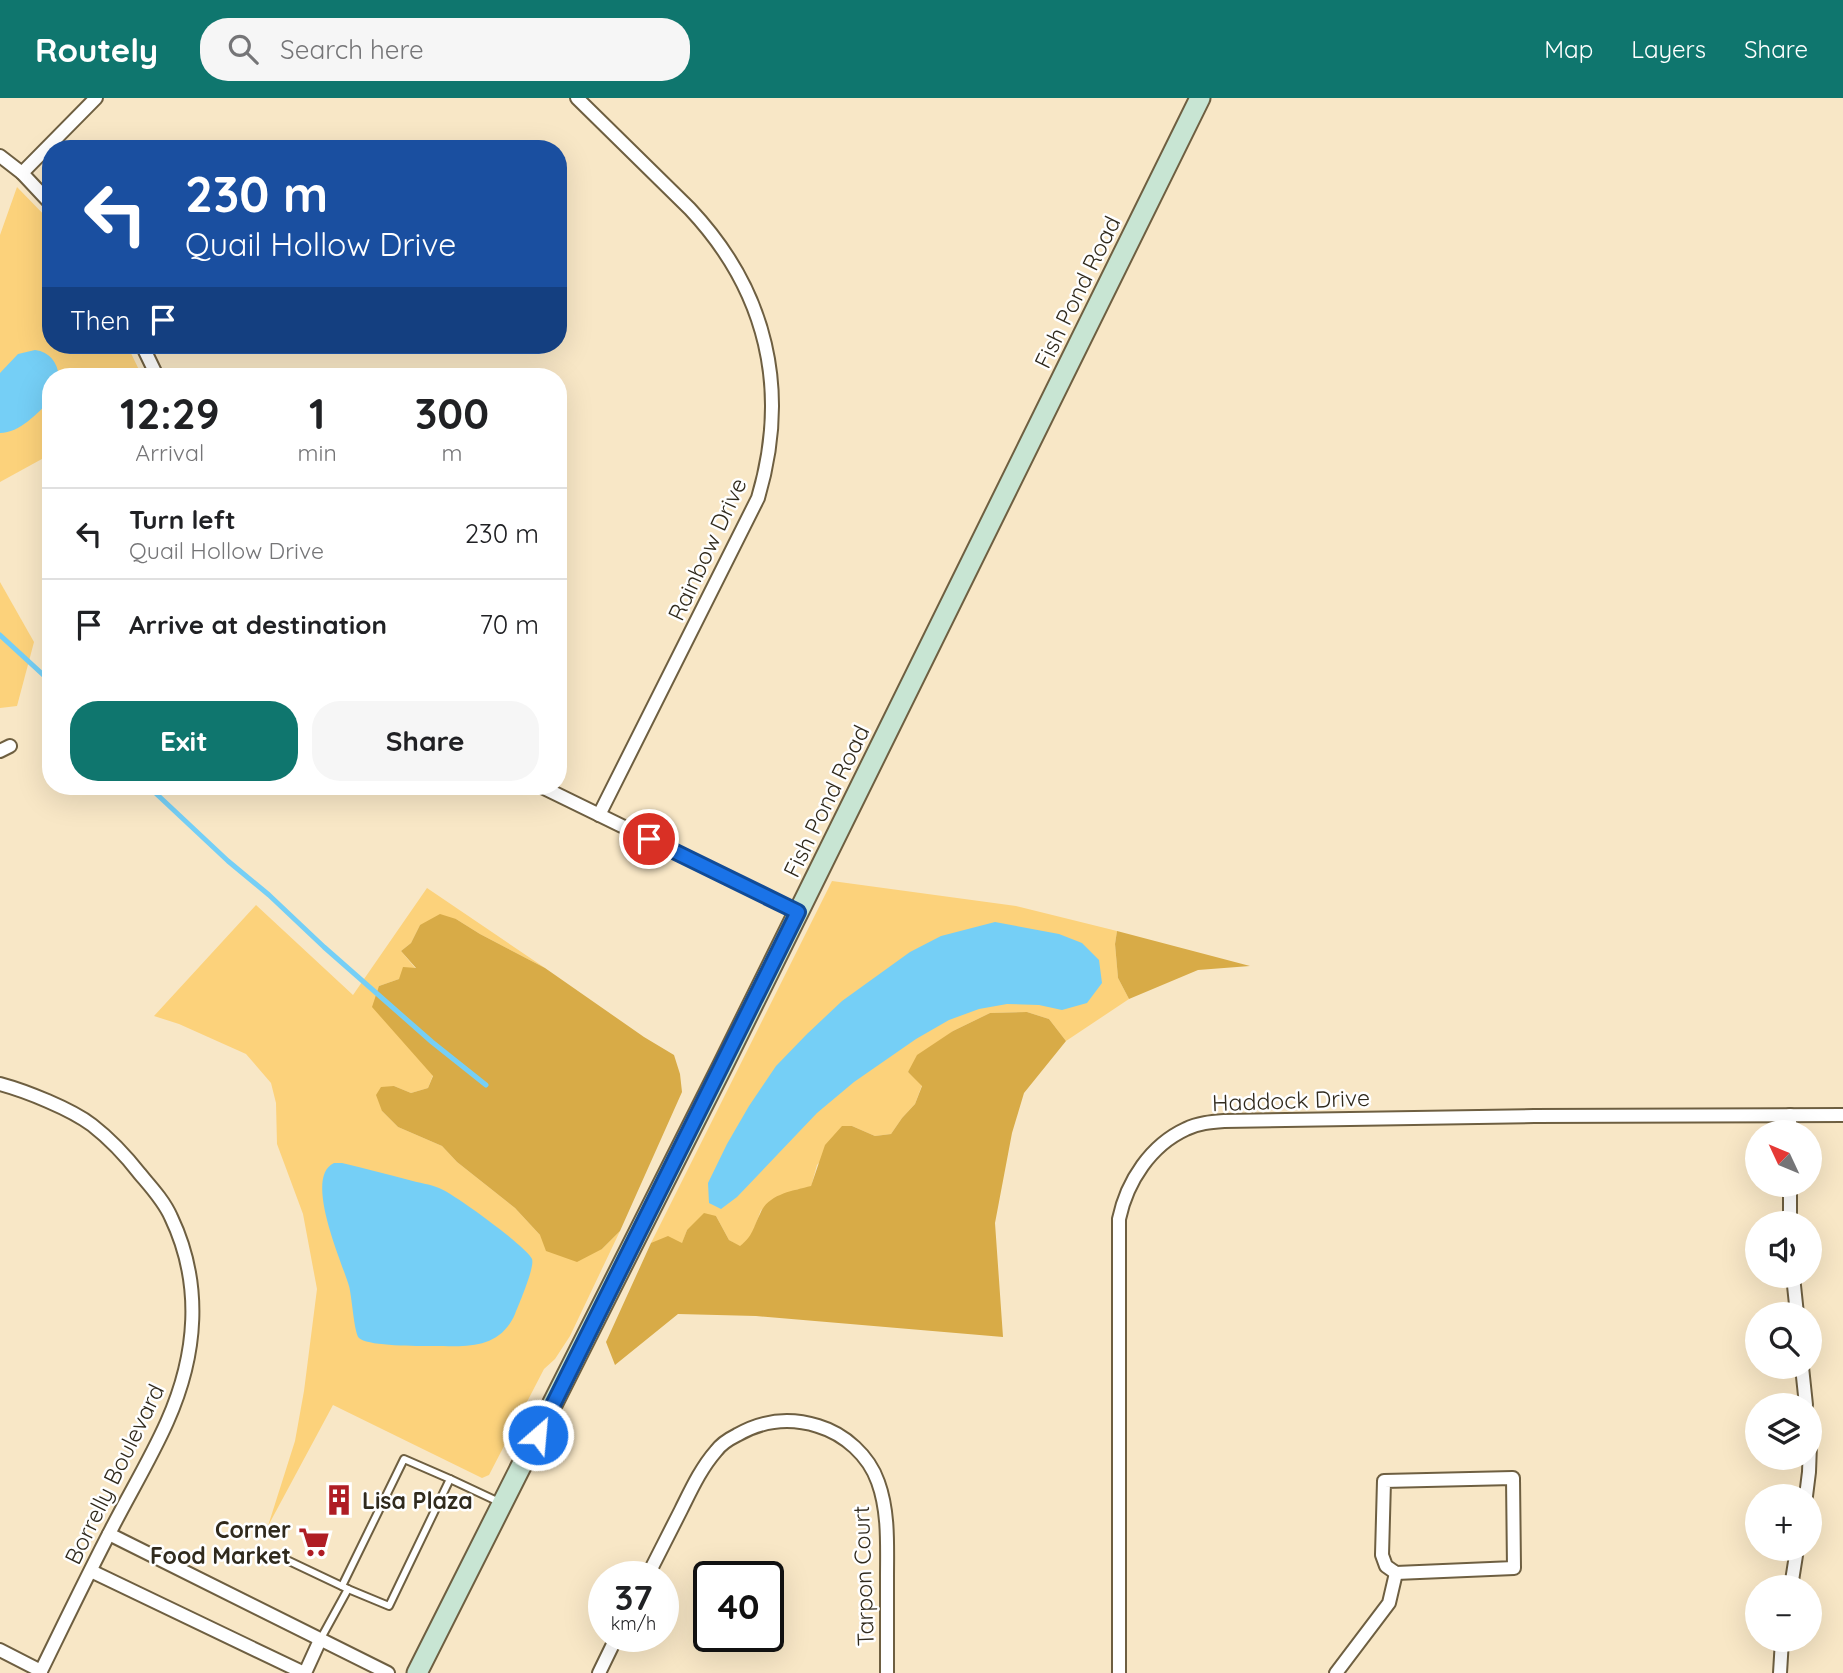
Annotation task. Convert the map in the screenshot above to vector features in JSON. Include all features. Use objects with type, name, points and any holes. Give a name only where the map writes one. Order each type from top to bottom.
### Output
[{"type":"street","points":[[55,140],[96,98]]},
{"type":"street","name":"Rainbow Drive","points":[[577,98],[690,209],[729,257],[756,313],[764,336],[772,378],[772,428],[758,498],[599,815]]},
{"type":"street","name":"Fish Pond Road","points":[[417,1673],[798,912],[1200,98]]},
{"type":"street","points":[[22,173],[42,153]]},
{"type":"street","points":[[0,156],[22,173],[42,194]]},
{"type":"street","points":[[558,795],[798,912]]},
{"type":"street","name":"Borrelly Boulevard","points":[[0,1084],[16,1088],[89,1123],[109,1140],[153,1190],[171,1216],[187,1259],[193,1297],[193,1332],[187,1370],[169,1420],[40,1672]]},
{"type":"street","points":[[1790,1115],[1790,1120]]},
{"type":"street","name":"Haddock Drive","points":[[1119,1673],[1119,1219],[1132,1182],[1143,1164],[1157,1149],[1186,1129],[1204,1123],[1224,1121],[1843,1115]]},
{"type":"street","name":"Tarpon Court","points":[[655,1561],[697,1479],[718,1448],[749,1428],[766,1422],[787,1420],[824,1428],[853,1445],[863,1456],[873,1469],[883,1498],[887,1547],[887,1673]]},
{"type":"street","points":[[1513,1478],[1514,1569],[1396,1573],[1386,1566],[1382,1555],[1384,1481],[1513,1478]]},
{"type":"street","points":[[109,1534],[388,1673]]},
{"type":"street","points":[[91,1571],[304,1673],[320,1640]]},
{"type":"street","points":[[1336,1673],[1389,1603],[1396,1573]]},
{"type":"street","points":[[0,1650],[40,1672]]},
{"type":"street","points":[[598,1673],[609,1652]]},
{"type":"street","points":[[1780,1673],[1781,1652]]},
{"type":"lane","points":[[320,1640],[404,1459],[503,1504]]},
{"type":"lane","points":[[289,1561],[388,1606],[450,1479]]},
{"type":"shaded area","points":[[17,187],[42,213],[42,354],[131,354],[138,368],[42,368],[42,459],[0,482],[0,235]]},
{"type":"shaded area","points":[[0,582],[34,642],[17,706],[0,708]]},
{"type":"shaded area","points":[[832,881],[1016,906],[1117,931],[1115,944],[1118,978],[1129,999],[1066,1041],[1049,1019],[1027,1012],[990,1013],[953,1031],[908,1072],[922,1085],[915,1104],[891,1134],[875,1136],[852,1126],[817,1165],[811,1187],[795,1190],[761,1210],[751,1237],[740,1247],[729,1240],[716,1216],[687,1230],[682,1244],[651,1243]]},
{"type":"shaded area","points":[[427,888],[545,968],[456,919],[420,925],[411,943],[401,951],[416,969],[379,986],[414,1053],[433,1075],[428,1088],[411,1093],[394,1086],[382,1111],[398,1127],[442,1146],[457,1162],[515,1208],[540,1235],[602,1249],[620,1231],[570,1336],[555,1359],[544,1369],[489,1475],[482,1478],[333,1405],[268,1526],[295,1441],[317,1289],[303,1214],[277,1144],[276,1103],[271,1083],[246,1054],[179,1024],[154,1016],[256,905],[353,995]]},
{"type":"shaded area","points":[[440,914],[456,919],[545,968],[674,1055],[682,1092],[620,1231],[602,1249],[577,1262],[546,1251],[540,1235],[515,1208],[457,1162],[442,1146],[398,1127],[382,1111],[376,1095],[381,1087],[394,1086],[411,1093],[428,1088],[433,1076],[372,1007],[379,986],[399,979],[403,967],[416,968],[401,951],[411,943],[420,925]]},
{"type":"shaded area","points":[[1117,931],[1250,966],[1198,970],[1129,999],[1118,978],[1115,944]]},
{"type":"shaded area","points":[[1027,1012],[1049,1019],[1066,1041],[1024,1093],[1012,1133],[995,1223],[1003,1337],[756,1316],[678,1314],[615,1365],[606,1342],[651,1243],[668,1236],[682,1243],[687,1230],[704,1213],[716,1216],[729,1240],[740,1246],[750,1235],[769,1202],[781,1194],[811,1186],[825,1145],[842,1126],[852,1126],[875,1136],[891,1134],[915,1104],[922,1086],[908,1072],[917,1055],[953,1031],[990,1013]]},
{"type":"water","points":[[40,351],[49,355],[57,368],[42,368],[42,408],[21,426],[0,433],[0,373],[18,354]]},
{"type":"water","points":[[995,922],[1059,934],[1082,943],[1099,960],[1102,983],[1087,1003],[1062,1010],[1039,1005],[1007,1004],[979,1009],[949,1020],[916,1039],[854,1082],[817,1113],[737,1197],[721,1209],[709,1203],[708,1183],[749,1106],[776,1066],[807,1034],[842,1001],[910,952],[941,936]]},
{"type":"water","points":[[334,1163],[439,1188],[489,1221],[527,1253],[532,1259],[529,1277],[515,1314],[502,1333],[485,1342],[465,1346],[412,1346],[374,1343],[359,1338],[349,1286],[323,1202],[325,1171]]},
{"type":"waterway","points":[[0,635],[42,674]]},
{"type":"waterway","points":[[158,795],[324,947],[432,1042],[486,1085]]},
{"type":"place","name":"Lisa Plaza","points":[[339,1500]]},
{"type":"place","name":"Corner Food Market","points":[[314,1542]]},
{"type":"route","points":[[538,1435],[798,912],[649,839]]}]
